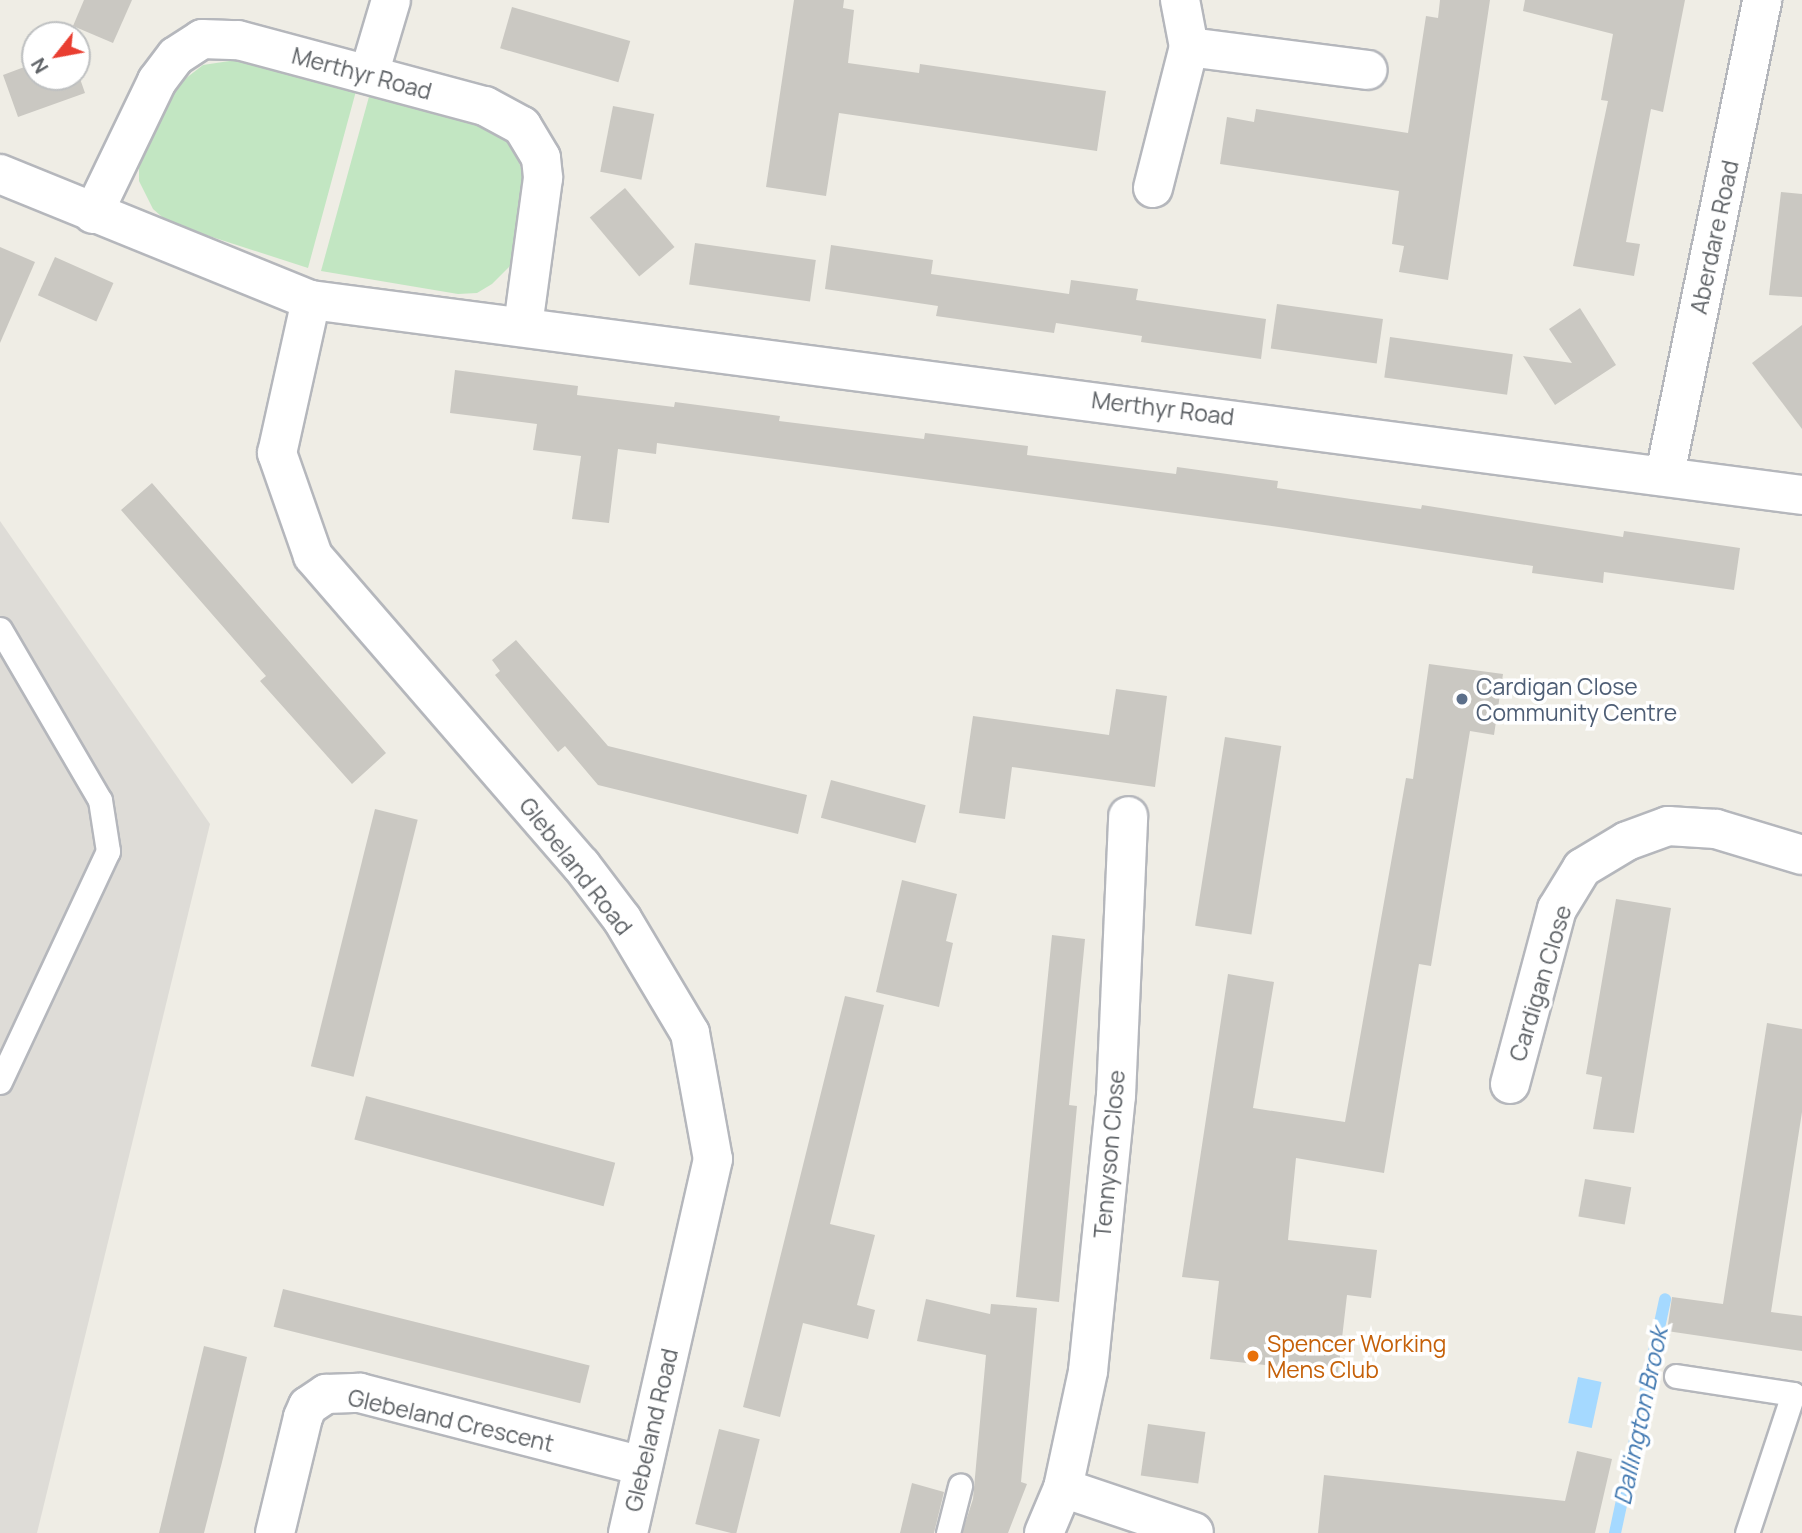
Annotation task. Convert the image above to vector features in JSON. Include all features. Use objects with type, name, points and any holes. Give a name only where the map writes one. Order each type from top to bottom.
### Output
[{"type":"street","points":[[369,74],[391,0]]},
{"type":"street","points":[[1153,188],[1189,47],[1180,0]]},
{"type":"street","name":"Aberdare Road","points":[[1665,474],[1762,0]]},
{"type":"street","name":"Merthyr Road","points":[[93,214],[157,81],[191,43],[215,36],[238,40],[485,106],[522,126],[533,141],[543,178],[523,325]]},
{"type":"street","points":[[1189,47],[1368,70]]},
{"type":"street","name":"Merthyr Road","points":[[0,174],[93,214],[311,300],[523,325],[1665,474],[1802,495]]},
{"type":"street","name":"Glebeland Road","points":[[311,300],[277,453],[313,556],[581,865],[622,919],[690,1033],[713,1158],[628,1533]]},
{"type":"street","name":"Tennyson Close","points":[[1044,1533],[1063,1488],[1088,1371],[1115,1110],[1128,816]]},
{"type":"street","name":"Cardigan Close","points":[[1510,1084],[1557,909],[1582,867],[1627,841],[1668,826],[1716,829],[1802,855]]},
{"type":"street","name":"Glebeland Crescent","points":[[275,1533],[303,1417],[308,1406],[326,1394],[360,1393],[643,1466]]},
{"type":"street","points":[[1063,1488],[1194,1532]]},
{"type":"lane","points":[[0,629],[100,800],[108,850],[0,1082]]},
{"type":"lane","points":[[1676,1376],[1793,1394],[1747,1533]]},
{"type":"lane","points":[[948,1533],[960,1486]]},
{"type":"shaded area","points":[[0,521],[210,824],[37,1533],[0,1533]]},
{"type":"green space","points":[[236,60],[356,91],[308,268],[169,223],[153,209],[139,181],[139,159],[176,86],[203,65]]},
{"type":"green space","points":[[370,93],[493,129],[515,149],[524,178],[510,266],[492,284],[477,293],[458,294],[321,271]]},
{"type":"water","points":[[1578,1377],[1601,1382],[1592,1428],[1568,1423]]},
{"type":"building","points":[[84,0],[132,0],[113,43],[91,34],[91,21],[75,21]]},
{"type":"building","points":[[794,0],[844,0],[843,8],[854,10],[848,63],[919,73],[920,64],[1106,91],[1097,151],[839,113],[826,196],[766,187]]},
{"type":"building","points":[[1440,0],[1490,0],[1448,280],[1399,272],[1404,246],[1392,244],[1399,191],[1220,164],[1227,117],[1254,122],[1256,109],[1408,133],[1426,16],[1438,18]]},
{"type":"building","points":[[1525,0],[1685,0],[1663,112],[1651,109],[1626,242],[1640,244],[1634,276],[1573,266],[1608,101],[1601,100],[1613,34],[1523,11]]},
{"type":"building","points":[[512,7],[630,41],[618,82],[500,48]]},
{"type":"building","points":[[21,68],[21,91],[85,93],[18,117],[3,75]]},
{"type":"building","points":[[613,106],[654,114],[641,180],[600,172]]},
{"type":"building","points":[[625,188],[674,247],[639,277],[590,218]]},
{"type":"building","points":[[1781,192],[1802,194],[1802,297],[1769,295]]},
{"type":"building","points":[[695,243],[816,260],[810,302],[689,285]]},
{"type":"building","points":[[831,245],[933,260],[931,274],[1069,294],[1071,280],[1138,289],[1136,300],[1266,319],[1261,359],[1141,342],[1142,336],[1056,323],[1054,333],[936,316],[938,306],[825,289]]},
{"type":"building","points":[[0,247],[35,262],[0,343]]},
{"type":"building","points":[[55,257],[113,283],[96,321],[38,295]]},
{"type":"building","points":[[1277,304],[1383,319],[1377,363],[1271,349]]},
{"type":"building","points":[[1580,308],[1616,365],[1555,405],[1523,356],[1572,363],[1549,329]]},
{"type":"building","points":[[1802,325],[1802,429],[1752,363]]},
{"type":"building","points":[[1390,337],[1513,354],[1507,395],[1384,378]]},
{"type":"building","points":[[455,370],[578,386],[577,395],[674,407],[675,402],[780,416],[779,421],[924,439],[925,433],[1028,446],[1027,455],[1176,474],[1177,467],[1278,481],[1277,488],[1351,499],[1421,509],[1422,505],[1623,537],[1624,531],[1740,548],[1734,590],[1604,572],[1603,583],[1532,573],[1533,566],[1286,528],[657,443],[656,454],[618,449],[609,523],[572,519],[581,456],[533,450],[537,424],[450,413]]},
{"type":"building","points":[[152,483],[386,753],[352,784],[260,681],[266,676],[121,510]]},
{"type":"building","points":[[516,640],[608,746],[807,795],[798,834],[598,785],[565,746],[558,752],[495,675],[500,671],[492,660]]},
{"type":"building","points":[[1429,664],[1503,674],[1494,735],[1470,731],[1431,966],[1419,964],[1384,1173],[1296,1158],[1288,1240],[1377,1250],[1371,1298],[1347,1295],[1338,1373],[1210,1359],[1219,1281],[1182,1277],[1228,974],[1274,982],[1253,1108],[1345,1122],[1406,778],[1413,779]]},
{"type":"building","points":[[1116,689],[1167,696],[1155,787],[1012,767],[1005,819],[959,813],[973,716],[1109,735]]},
{"type":"building","points":[[1225,737],[1281,746],[1251,935],[1195,926]]},
{"type":"building","points":[[831,780],[926,805],[916,843],[821,818]]},
{"type":"building","points":[[375,809],[418,820],[354,1077],[311,1066]]},
{"type":"building","points":[[902,880],[957,894],[946,941],[953,943],[939,1007],[876,992]]},
{"type":"building","points":[[1616,899],[1671,908],[1634,1133],[1593,1129],[1602,1077],[1586,1074]]},
{"type":"building","points":[[1052,935],[1085,939],[1069,1105],[1077,1106],[1059,1302],[1016,1297]]},
{"type":"building","points":[[845,996],[884,1005],[830,1224],[875,1235],[857,1305],[875,1310],[868,1339],[803,1323],[780,1417],[743,1407]]},
{"type":"building","points":[[1767,1023],[1802,1029],[1802,1112],[1771,1312],[1802,1316],[1802,1351],[1667,1331],[1672,1297],[1723,1304]]},
{"type":"building","points":[[366,1096],[615,1163],[604,1206],[354,1139]]},
{"type":"building","points":[[1585,1179],[1631,1187],[1625,1225],[1578,1216]]},
{"type":"building","points":[[283,1289],[590,1365],[580,1403],[274,1327]]},
{"type":"building","points":[[926,1299],[990,1314],[991,1304],[1037,1308],[1021,1482],[1027,1484],[1008,1533],[962,1533],[973,1499],[986,1355],[917,1341]]},
{"type":"building","points":[[204,1346],[247,1357],[223,1458],[204,1533],[159,1533]]},
{"type":"building","points":[[1148,1424],[1205,1432],[1198,1484],[1141,1475]]},
{"type":"building","points":[[719,1429],[760,1439],[736,1533],[695,1524]]},
{"type":"building","points":[[1577,1451],[1612,1459],[1595,1533],[1318,1533],[1324,1475],[1565,1501]]},
{"type":"building","points":[[912,1483],[944,1492],[934,1533],[900,1533]]},
{"type":"waterway","name":"Dallington Brook","points":[[1615,1533],[1665,1299]]},
{"type":"place","name":"Cardigan Close Community Centre","points":[[1462,699]]},
{"type":"place","name":"Spencer Working Mens Club","points":[[1253,1356]]}]
